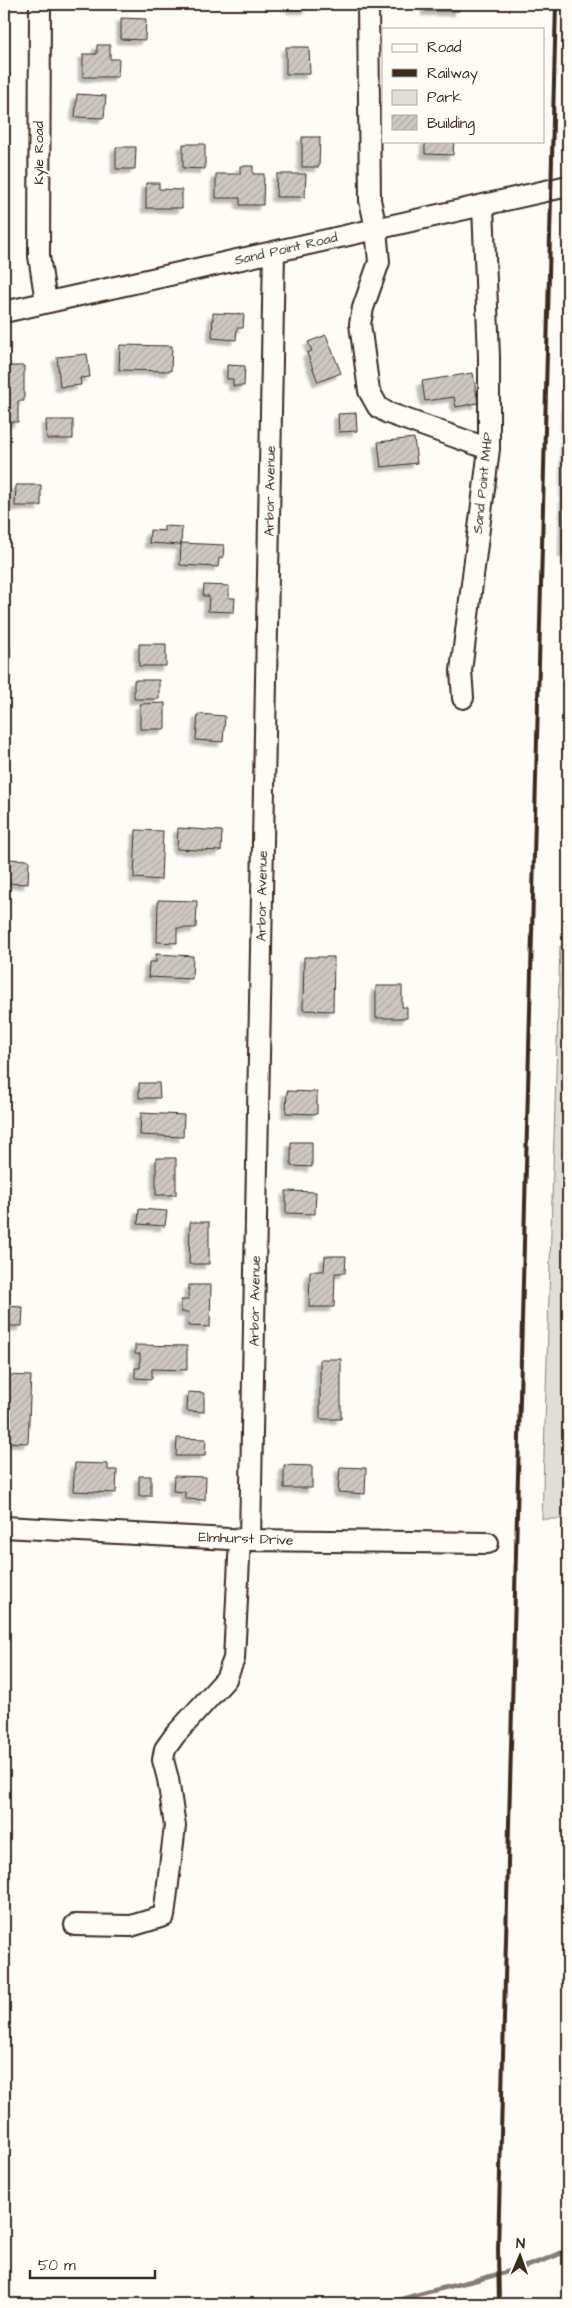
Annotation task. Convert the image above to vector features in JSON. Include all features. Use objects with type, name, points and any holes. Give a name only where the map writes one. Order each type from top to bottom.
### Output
[{"type":"street","name":"Kyle Road","points":[[40,4],[39,256],[46,302]]},
{"type":"street","points":[[368,4],[370,200],[376,229],[379,262],[363,308],[360,324],[369,391],[378,407],[388,413],[489,450]]},
{"type":"street","name":"Sand Point Road","points":[[4,312],[568,186]]},
{"type":"street","name":"Sand Point MHP","points":[[463,698],[461,671],[489,450],[490,365],[483,206]]},
{"type":"street","name":"Arbor Avenue","points":[[75,1925],[131,1926],[164,1916],[174,1826],[168,1779],[163,1760],[165,1749],[175,1734],[226,1679],[234,1659],[245,1540],[274,252]]},
{"type":"street","name":"Elmhurst Drive","points":[[4,1527],[245,1540],[488,1543]]},
{"type":"green space","points":[[560,946],[568,946],[568,1519],[542,1519]]},
{"type":"building","points":[[292,4],[308,4],[308,9],[291,9]]},
{"type":"building","points":[[426,4],[459,4],[459,11],[426,11]]},
{"type":"building","points":[[121,18],[146,19],[145,40],[121,39]]},
{"type":"building","points":[[97,45],[110,45],[110,59],[119,59],[118,77],[83,77],[83,54],[97,54]]},
{"type":"building","points":[[286,47],[309,47],[310,74],[286,74]]},
{"type":"building","points":[[77,94],[106,96],[104,118],[75,117]]},
{"type":"building","points":[[302,137],[320,137],[319,167],[302,167]]},
{"type":"building","points":[[425,142],[454,142],[453,155],[425,154]]},
{"type":"building","points":[[183,144],[205,144],[205,169],[183,168]]},
{"type":"building","points":[[116,147],[136,147],[135,169],[116,169]]},
{"type":"building","points":[[240,166],[253,166],[253,174],[264,174],[263,205],[240,205],[240,198],[216,198],[216,174],[240,174]]},
{"type":"building","points":[[277,174],[306,174],[305,197],[276,197]]},
{"type":"building","points":[[146,183],[159,183],[159,189],[182,190],[182,208],[146,208]]},
{"type":"building","points":[[213,313],[244,314],[243,328],[237,328],[236,340],[212,338]]},
{"type":"building","points":[[326,335],[341,373],[318,382],[307,353],[312,351],[308,342]]},
{"type":"building","points":[[120,345],[172,346],[171,371],[119,370]]},
{"type":"building","points":[[87,354],[90,377],[80,378],[81,385],[60,387],[57,357]]},
{"type":"building","points":[[227,365],[245,366],[244,386],[233,386],[233,379],[227,379]]},
{"type":"building","points":[[4,366],[24,366],[24,401],[18,401],[18,422],[4,422]]},
{"type":"building","points":[[473,373],[478,403],[456,407],[454,397],[425,401],[422,381]]},
{"type":"building","points":[[566,406],[568,406],[568,553],[563,553]]},
{"type":"building","points":[[356,413],[357,431],[339,432],[338,414]]},
{"type":"building","points":[[46,420],[73,420],[73,439],[47,439]]},
{"type":"building","points":[[414,438],[417,463],[381,467],[378,442]]},
{"type":"building","points":[[16,485],[41,485],[41,506],[15,506]]},
{"type":"building","points":[[164,526],[182,527],[181,545],[149,543],[150,530],[164,531]]},
{"type":"building","points":[[181,543],[224,545],[223,558],[219,558],[218,567],[180,565]]},
{"type":"building","points":[[204,585],[229,586],[229,598],[235,598],[234,612],[208,611],[209,596],[203,596]]},
{"type":"building","points":[[139,644],[166,644],[166,666],[139,666]]},
{"type":"building","points":[[4,645],[10,645],[10,678],[4,678]]},
{"type":"building","points":[[134,680],[159,680],[159,699],[134,699]]},
{"type":"building","points":[[165,703],[165,729],[140,729],[140,704]]},
{"type":"building","points":[[198,714],[225,716],[223,742],[196,740]]},
{"type":"building","points":[[178,828],[222,831],[221,851],[177,849]]},
{"type":"building","points":[[136,830],[163,831],[161,880],[134,878]]},
{"type":"building","points":[[6,859],[29,860],[28,884],[5,883]]},
{"type":"building","points":[[158,900],[197,901],[196,928],[177,928],[177,943],[157,942]]},
{"type":"building","points":[[156,954],[193,956],[192,979],[148,977],[149,962],[156,962]]},
{"type":"building","points":[[304,957],[334,957],[333,1011],[303,1010]]},
{"type":"building","points":[[376,986],[402,986],[402,1007],[407,1007],[407,1018],[376,1018]]},
{"type":"building","points":[[139,1083],[159,1083],[160,1098],[139,1098]]},
{"type":"building","points":[[287,1091],[317,1092],[317,1114],[286,1113]]},
{"type":"building","points":[[141,1113],[184,1115],[183,1137],[140,1135]]},
{"type":"building","points":[[291,1142],[312,1142],[312,1167],[291,1166]]},
{"type":"building","points":[[156,1158],[176,1158],[176,1195],[156,1195]]},
{"type":"building","points":[[286,1191],[316,1192],[315,1214],[286,1213]]},
{"type":"building","points":[[139,1209],[167,1211],[165,1226],[138,1224]]},
{"type":"building","points":[[190,1222],[209,1222],[209,1264],[189,1264]]},
{"type":"building","points":[[325,1256],[346,1256],[345,1273],[335,1273],[334,1307],[309,1307],[310,1271],[324,1271]]},
{"type":"building","points":[[189,1285],[211,1285],[210,1327],[188,1326],[189,1312],[181,1312],[181,1300],[188,1300]]},
{"type":"building","points":[[4,1306],[23,1307],[22,1326],[4,1326]]},
{"type":"building","points":[[135,1345],[187,1346],[187,1370],[152,1369],[152,1379],[135,1378],[135,1368],[140,1368],[140,1354],[135,1354]]},
{"type":"building","points":[[320,1359],[341,1359],[341,1419],[320,1419]]},
{"type":"building","points":[[6,1375],[31,1376],[28,1443],[4,1442]]},
{"type":"building","points":[[188,1392],[204,1393],[204,1412],[187,1411]]},
{"type":"building","points":[[177,1438],[206,1439],[205,1456],[176,1456]]},
{"type":"building","points":[[75,1463],[108,1464],[108,1470],[117,1470],[116,1493],[73,1491]]},
{"type":"building","points":[[284,1465],[312,1466],[312,1488],[284,1488]]},
{"type":"building","points":[[340,1467],[366,1468],[365,1494],[338,1492]]},
{"type":"building","points":[[139,1476],[151,1476],[151,1496],[139,1496]]},
{"type":"building","points":[[174,1476],[206,1477],[205,1500],[185,1499],[185,1492],[173,1491]]},
{"type":"waterway","points":[[386,2304],[501,2274],[568,2250]]},
{"type":"railway","points":[[499,2304],[498,2250],[556,4]]}]
